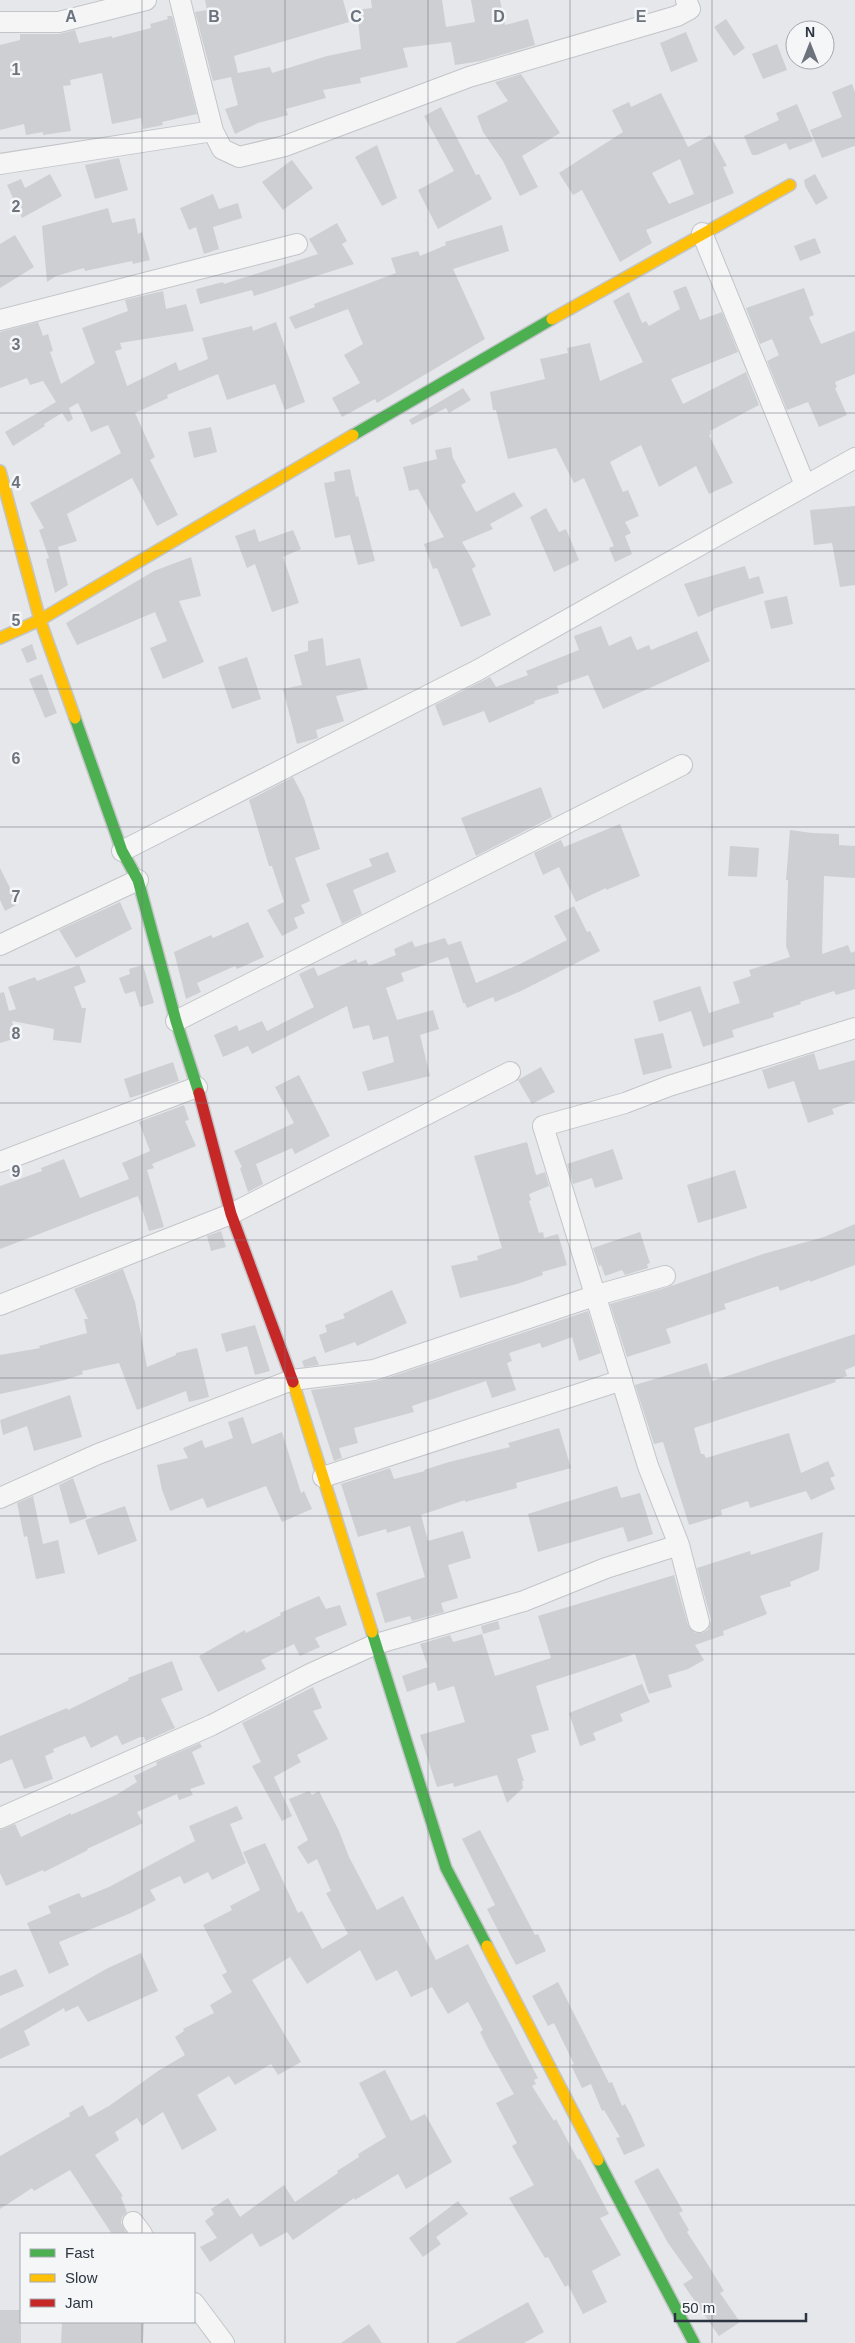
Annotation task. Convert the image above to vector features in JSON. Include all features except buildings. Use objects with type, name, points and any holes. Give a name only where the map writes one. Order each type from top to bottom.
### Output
[{"type":"street","points":[[0,22],[60,22],[146,0]]},
{"type":"street","points":[[180,0],[213,131],[222,149],[239,157],[285,146],[469,77],[677,16],[690,9],[686,0]]},
{"type":"street","points":[[0,164],[213,131]]},
{"type":"street","points":[[0,638],[40,620],[702,233],[790,186]]},
{"type":"street","points":[[702,233],[805,485]]},
{"type":"street","points":[[0,320],[297,244]]},
{"type":"street","points":[[122,852],[478,670],[855,458]]},
{"type":"street","points":[[0,472],[40,620],[122,852],[138,880],[176,1021],[197,1087],[230,1214],[292,1380],[446,1868],[694,2343]]},
{"type":"street","points":[[176,1021],[682,765]]},
{"type":"street","points":[[0,945],[138,880]]},
{"type":"street","points":[[699,1622],[679,1545],[648,1466],[597,1295],[543,1126],[625,1103],[669,1086],[855,1028]]},
{"type":"street","points":[[0,1305],[230,1214],[510,1072]]},
{"type":"street","points":[[0,1162],[197,1087]]},
{"type":"street","points":[[0,1498],[98,1454],[292,1380],[374,1370],[597,1295],[665,1276]]},
{"type":"street","points":[[323,1477],[622,1380]]},
{"type":"street","points":[[0,1818],[212,1725],[310,1674],[376,1644],[524,1602],[606,1568],[679,1545]]},
{"type":"street","points":[[195,2304],[224,2343]]},
{"type":"traffic: fast","points":[[353,435],[552,319]]},
{"type":"traffic: fast","points":[[75,718],[122,851],[138,880],[176,1021],[199,1093]]},
{"type":"traffic: fast","points":[[372,1632],[446,1868],[487,1946]]},
{"type":"traffic: fast","points":[[598,2160],[694,2343]]},
{"type":"traffic: slow","points":[[552,319],[790,185]]},
{"type":"traffic: slow","points":[[0,638],[40,620],[353,435]]},
{"type":"traffic: slow","points":[[0,471],[40,620],[75,718]]},
{"type":"traffic: slow","points":[[293,1382],[372,1632]]},
{"type":"traffic: slow","points":[[487,1946],[598,2160]]},
{"type":"traffic: jam","points":[[199,1093],[231,1214],[293,1382]]}]
